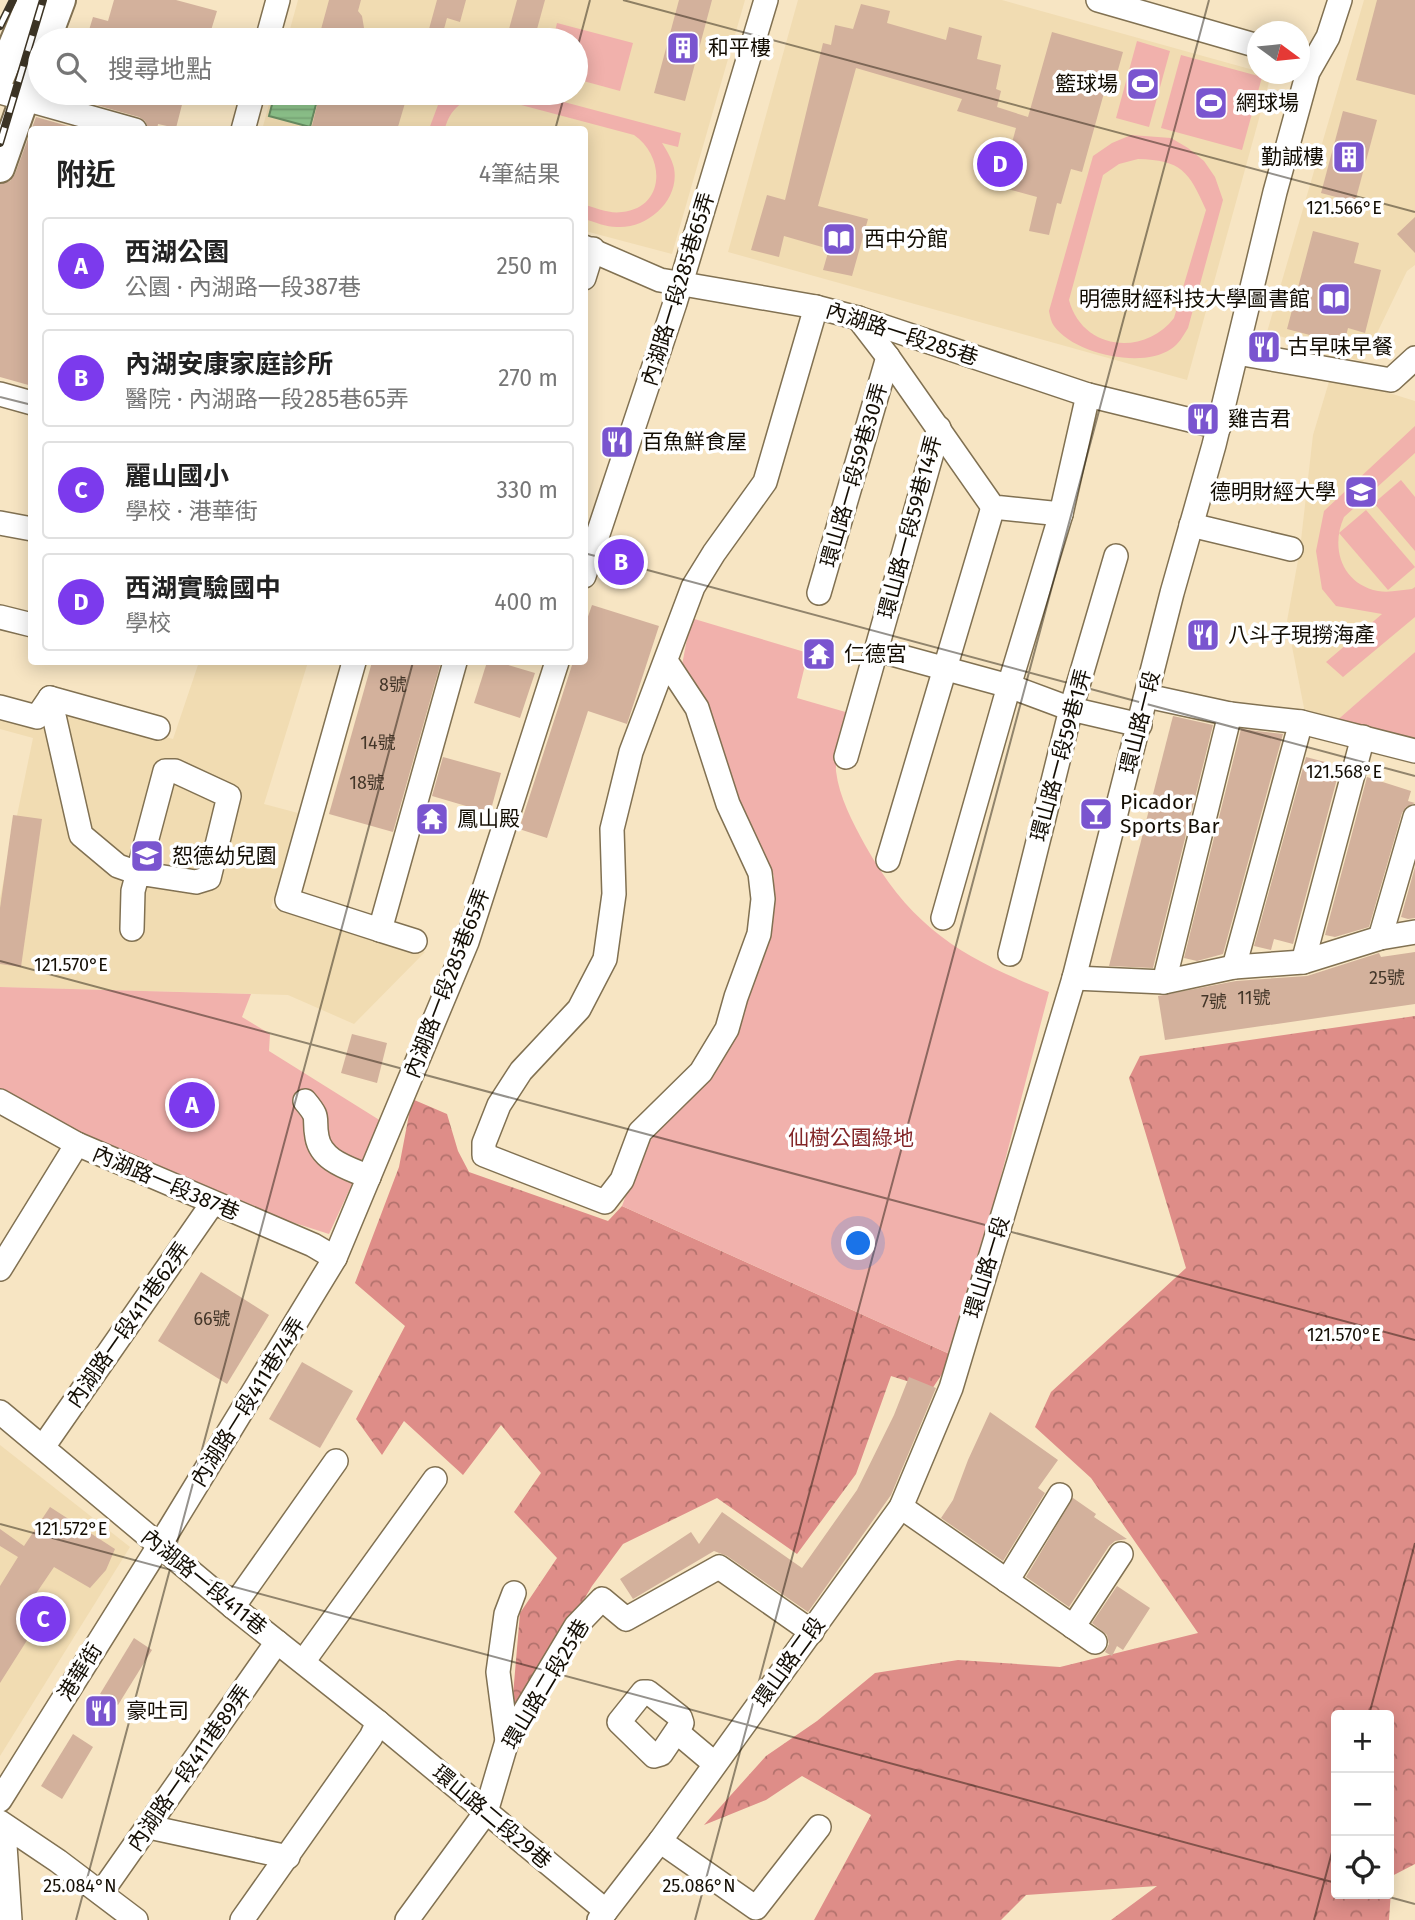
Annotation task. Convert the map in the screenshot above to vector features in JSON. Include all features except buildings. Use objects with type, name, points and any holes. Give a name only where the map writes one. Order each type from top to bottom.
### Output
[{"type":"main road","points":[[0,77],[32,0]]},
{"type":"main road","points":[[50,28],[61,0]]},
{"type":"main road","points":[[0,168],[12,95],[28,72]]},
{"type":"street","points":[[270,28],[277,0]]},
{"type":"street","name":"內湖路一段285巷65弄","points":[[588,563],[681,284],[766,0]]},
{"type":"street","points":[[1098,0],[1247,43]]},
{"type":"street","name":"環山路一段","points":[[1310,57],[1328,37],[1340,0]]},
{"type":"street","name":"環山路一段","points":[[951,1388],[1074,978],[1172,593],[1219,427],[1301,84]]},
{"type":"street","points":[[46,105],[118,126]]},
{"type":"street","points":[[244,126],[250,105]]},
{"type":"street","name":"內湖路一段285巷","points":[[589,248],[660,280],[816,307],[858,318],[1088,395],[1219,427]]},
{"type":"street","points":[[666,661],[697,708],[728,804],[760,873],[763,900],[759,934],[727,1029],[701,1072],[640,1132],[622,1180],[605,1202],[484,1155],[484,1143],[499,1105],[521,1071],[579,1009],[605,959],[614,894],[612,829],[631,752],[693,587],[765,482],[816,307]]},
{"type":"street","name":"環山路一段59巷14弄","points":[[846,757],[939,428],[858,318]]},
{"type":"street","points":[[1237,353],[1415,383]]},
{"type":"street","name":"環山路一段59巷30弄","points":[[819,593],[888,357]]},
{"type":"street","points":[[1391,380],[1415,358]]},
{"type":"street","points":[[0,394],[28,402]]},
{"type":"street","points":[[943,918],[1061,514],[1088,395]]},
{"type":"street","points":[[939,428],[993,507],[1061,514]]},
{"type":"street","points":[[888,860],[993,507]]},
{"type":"street","points":[[0,523],[28,528]]},
{"type":"street","points":[[1191,525],[1291,549]]},
{"type":"street","name":"環山路一段59巷1弄","points":[[1010,954],[1070,709],[1115,556]]},
{"type":"street","points":[[0,617],[28,624]]},
{"type":"street","points":[[877,650],[1009,686],[1070,709],[1140,725]]},
{"type":"street","points":[[353,665],[287,900],[415,941]]},
{"type":"street","points":[[380,930],[454,665]]},
{"type":"street","name":"內湖路一段285巷65弄","points":[[335,1258],[467,942],[556,665]]},
{"type":"street","points":[[1147,696],[1230,714],[1301,722],[1415,751]]},
{"type":"street","points":[[0,707],[37,717],[50,698]]},
{"type":"street","points":[[50,698],[158,728]]},
{"type":"street","points":[[50,698],[81,835],[118,866],[138,873],[196,882],[209,878],[229,796],[175,771],[166,771],[138,873],[133,891],[132,929]]},
{"type":"street","points":[[1164,982],[1230,714]]},
{"type":"street","points":[[1234,967],[1301,722]]},
{"type":"street","points":[[1303,962],[1363,737]]},
{"type":"street","points":[[1380,938],[1415,817]]},
{"type":"street","points":[[1074,978],[1164,982],[1234,967],[1303,962],[1380,938],[1415,932]]},
{"type":"street","name":"內湖路一段387巷","points":[[0,1101],[77,1144],[313,1245],[335,1258]]},
{"type":"street","points":[[305,1101],[316,1114],[317,1140],[329,1158],[369,1177]]},
{"type":"street","points":[[0,1269],[77,1144]]},
{"type":"street","name":"內湖路一段411巷62弄","points":[[43,1447],[212,1204]]},
{"type":"street","name":"內湖路一段411巷74弄","points":[[159,1545],[335,1258]]},
{"type":"street","name":"環山路二段","points":[[603,1915],[660,1841],[901,1507],[951,1388]]},
{"type":"street","name":"內湖路一段411巷","points":[[0,1412],[233,1607],[378,1722]]},
{"type":"street","points":[[233,1607],[336,1461]]},
{"type":"street","points":[[303,1662],[435,1479]]},
{"type":"street","points":[[1007,1581],[1060,1495]]},
{"type":"street","points":[[901,1507],[1096,1642]]},
{"type":"street","name":"港華街","points":[[0,1800],[159,1545]]},
{"type":"street","points":[[1073,1627],[1121,1554]]},
{"type":"street","name":"環山路二段25巷","points":[[407,1920],[486,1812],[507,1741],[576,1626],[602,1599],[626,1619],[719,1567],[812,1632]]},
{"type":"street","points":[[507,1741],[498,1672],[506,1614],[514,1593]]},
{"type":"street","name":"內湖路一段411巷89弄","points":[[101,1894],[277,1642]]},
{"type":"street","points":[[242,1920],[371,1737],[378,1722]]},
{"type":"street","name":"環山路二段29巷","points":[[378,1722],[603,1915]]},
{"type":"street","points":[[677,1732],[715,1764]]},
{"type":"street","points":[[6,1826],[58,1861],[136,1920]]},
{"type":"street","points":[[6,1826],[10,1920]]},
{"type":"street","points":[[149,1827],[288,1857]]},
{"type":"street","points":[[660,1841],[751,1914],[819,1827]]},
{"type":"shaded area","points":[[298,0],[745,0],[672,254],[588,232],[588,126],[263,126],[269,105],[588,105],[588,28],[290,28]]},
{"type":"shaded area","points":[[798,0],[1002,0],[1247,68],[1247,84],[1269,84],[1187,380],[728,252]]},
{"type":"shaded area","points":[[1364,0],[1415,0],[1415,265],[1407,271],[1363,362],[1267,332]]},
{"type":"shaded area","points":[[272,105],[316,105],[310,126],[269,116]]},
{"type":"shaded area","name":"德明財經大學","points":[[1331,375],[1415,401],[1415,652],[1334,723],[1305,713],[1287,621],[1300,549],[1313,435]]},
{"type":"shaded area","name":"恕德幼兒園","points":[[198,665],[307,665],[264,804],[298,813],[271,908],[425,952],[354,1024],[288,995],[0,987],[0,898],[33,738],[0,729],[0,702],[55,707],[173,739]]},
{"type":"shaded area","points":[[0,1445],[130,1547],[0,1756]]},
{"type":"green space","points":[[557,23],[576,28],[556,28]]},
{"type":"green space","points":[[588,31],[633,43],[620,91],[588,82]]},
{"type":"green space","name":"籃球場","points":[[1137,41],[1170,51],[1149,127],[1116,118]]},
{"type":"green space","name":"網球場","points":[[1181,55],[1247,73],[1247,84],[1260,84],[1242,150],[1161,128]]},
{"type":"green space","points":[[438,105],[460,105],[446,126],[430,126]]},
{"type":"green space","points":[[522,105],[575,105],[681,133],[678,147],[662,143],[671,158],[675,180],[667,201],[659,210],[650,218],[629,226],[600,224],[588,220],[588,206],[622,212],[647,201],[653,192],[656,168],[652,156],[634,135]]},
{"type":"green space","points":[[1131,135],[1171,138],[1204,161],[1215,177],[1223,200],[1188,328],[1171,349],[1143,358],[1109,356],[1077,344],[1054,326],[1049,311],[1093,156],[1112,143]],"holes":[[[1138,159],[1174,165],[1182,170],[1206,210],[1174,318],[1147,339],[1131,343],[1115,342],[1100,338],[1087,329],[1076,317],[1069,300],[1103,175],[1119,164]]]},
{"type":"green space","points":[[1415,426],[1415,453],[1344,517],[1338,541],[1342,563],[1348,573],[1366,587],[1386,592],[1415,587],[1415,617],[1343,677],[1326,662],[1382,614],[1336,606],[1322,589],[1316,551],[1324,511]]},
{"type":"green space","points":[[1401,480],[1415,497],[1415,551],[1374,503]]},
{"type":"green space","points":[[1366,510],[1415,567],[1388,590],[1339,533]]},
{"type":"green space","name":"仙樹公園綠地","points":[[691,618],[808,653],[797,698],[849,713],[837,758],[838,781],[851,819],[883,874],[901,898],[942,937],[991,967],[1049,992],[954,1356],[622,1206],[646,1141],[708,1073],[773,896],[774,876],[751,830],[682,665]]},
{"type":"green space","points":[[1415,652],[1415,744],[1334,723]]},
{"type":"green space","points":[[0,987],[251,994],[242,1017],[270,1034],[269,1051],[381,1121],[329,1234],[220,1199],[63,1125],[0,1089]]},
{"type":"green space","points":[[1415,1016],[1415,1864],[1394,1875],[1394,1710],[1331,1710],[1331,1899],[1390,1899],[1389,1920],[1111,1920],[1157,1886],[1026,1895],[1001,1920],[814,1920],[871,1815],[802,1776],[766,1800],[704,1825],[766,1756],[817,1721],[875,1673],[958,1660],[1060,1667],[1198,1633],[1091,1478],[1035,1427],[1051,1392],[1186,1268],[1129,1078],[1140,1056]]},
{"type":"green space","points":[[412,1099],[447,1114],[458,1151],[469,1172],[608,1221],[622,1206],[954,1356],[932,1389],[891,1376],[856,1474],[797,1554],[717,1498],[623,1544],[592,1586],[528,1693],[512,1707],[520,1613],[557,1558],[514,1512],[541,1473],[501,1425],[463,1475],[404,1421],[382,1455],[356,1419],[405,1326],[355,1283],[399,1167]]},
{"type":"railway","points":[[0,26],[13,0]]},
{"type":"railway","points":[[35,28],[43,0]]},
{"type":"railway","points":[[0,143],[28,50]]},
{"type":"place","name":"和平樓","points":[[683,48]]},
{"type":"place","name":"籃球場","points":[[1143,84]]},
{"type":"place","name":"網球場","points":[[1211,103]]},
{"type":"place","name":"勤誠樓","points":[[1349,157]]},
{"type":"place","name":"西湖實驗國中","points":[[1000,164]]},
{"type":"place","name":"西中分館","points":[[839,239]]},
{"type":"place","name":"明德財經科技大學圖書館","points":[[1334,299]]},
{"type":"place","name":"古早味早餐","points":[[1264,347]]},
{"type":"place","name":"雞吉君","points":[[1203,419]]},
{"type":"place","name":"百魚鮮食屋","points":[[617,442]]},
{"type":"place","name":"德明財經大學","points":[[1361,492]]},
{"type":"place","name":"內湖安康家庭診所","points":[[621,562]]},
{"type":"place","name":"八斗子現撈海產","points":[[1203,635]]},
{"type":"place","name":"仁德宮","points":[[819,654]]},
{"type":"place","name":"Picador Sports Bar","points":[[1096,814]]},
{"type":"place","name":"鳳山殿","points":[[432,819]]},
{"type":"place","name":"恕德幼兒園","points":[[147,856]]},
{"type":"place","name":"西湖公園","points":[[192,1105]]},
{"type":"place","name":"麗山國小","points":[[43,1619]]},
{"type":"place","name":"豪吐司","points":[[101,1711]]}]
